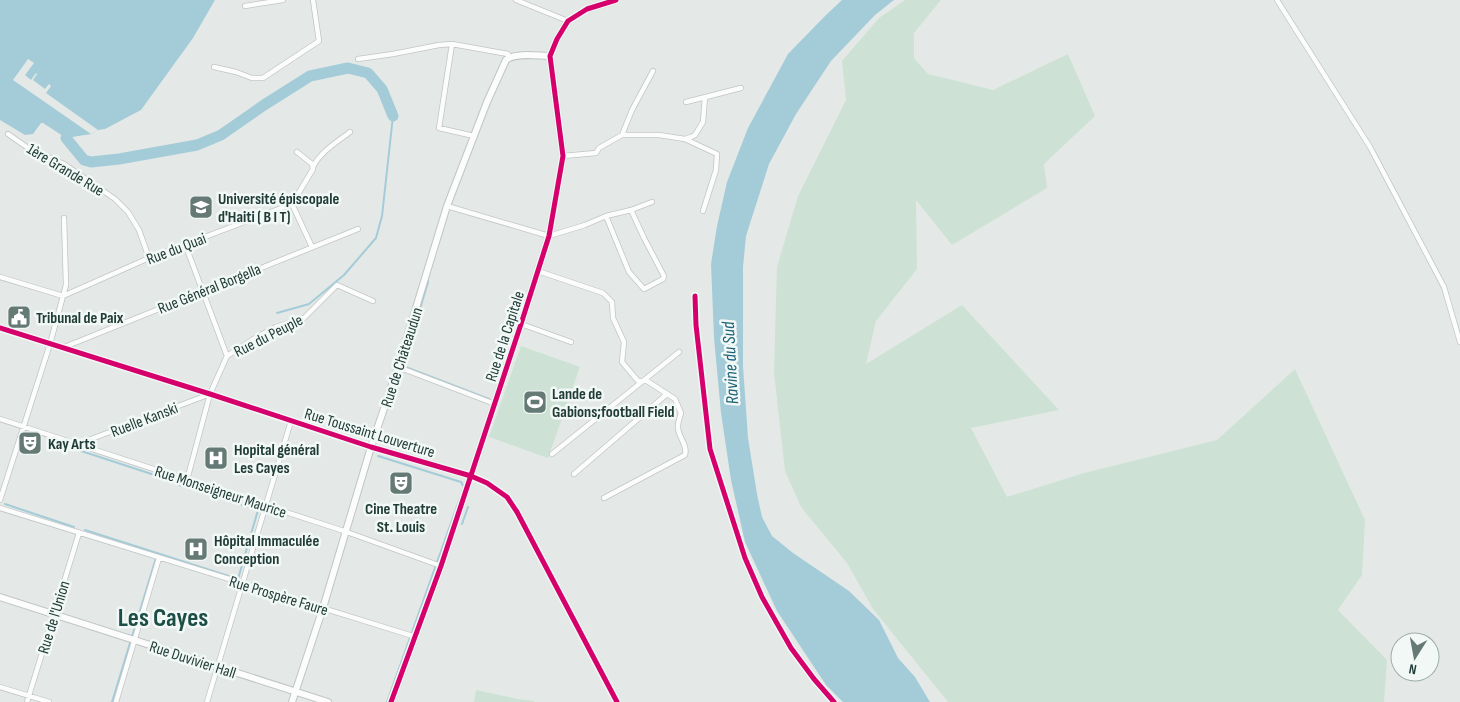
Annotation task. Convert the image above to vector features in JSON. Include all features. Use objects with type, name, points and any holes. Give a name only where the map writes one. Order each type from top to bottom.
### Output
[{"type":"street","points":[[245,6],[283,0]]},
{"type":"street","points":[[214,66],[252,78],[263,78],[319,41],[313,0]]},
{"type":"street","points":[[516,0],[568,21]]},
{"type":"street","points":[[358,59],[452,44],[508,54],[509,57],[516,55],[550,56],[557,39],[568,21],[587,8],[616,0]]},
{"type":"street","points":[[1277,0],[1370,147],[1444,287],[1460,342]]},
{"type":"street","points":[[452,44],[439,128],[474,136]]},
{"type":"street","name":"Rue de la Capitale","points":[[391,702],[441,566],[549,236],[563,156],[550,56]]},
{"type":"street","name":"Rue de Châteaudun","points":[[292,702],[323,608],[371,447],[398,368],[447,206],[488,102],[509,57]]},
{"type":"street","points":[[622,134],[632,110],[653,71]]},
{"type":"street","points":[[686,102],[741,88]]},
{"type":"street","points":[[685,139],[695,135],[703,122],[704,97]]},
{"type":"street","points":[[312,247],[292,204],[316,160],[350,132]]},
{"type":"street","name":"1ère Grande Rue","points":[[8,134],[28,148],[64,164],[115,199],[128,212],[139,230],[149,258]]},
{"type":"street","points":[[563,156],[596,153],[599,148],[622,134],[659,135],[685,139],[717,154],[716,170],[703,211]]},
{"type":"street","points":[[297,152],[313,167]]},
{"type":"street","points":[[447,206],[549,236],[652,202]]},
{"type":"street","name":"Rue du Quai","points":[[63,296],[149,258],[292,204]]},
{"type":"street","points":[[606,216],[629,272],[644,289],[664,278],[632,210]]},
{"type":"street","points":[[0,500],[25,426],[66,285],[64,218]]},
{"type":"street","name":"Rue Général Borgella","points":[[62,348],[358,230]]},
{"type":"street","points":[[185,244],[227,356]]},
{"type":"street","points":[[538,271],[607,296],[612,302],[614,318],[624,342],[622,362],[638,381],[644,380],[675,399],[681,413],[678,428],[687,452],[604,498]]},
{"type":"street","points":[[0,277],[63,296]]},
{"type":"street","name":"Rue du Peuple","points":[[187,480],[210,394],[227,356],[276,327],[304,318],[337,285],[373,301]]},
{"type":"street","points":[[695,296],[696,325],[710,448],[745,558],[762,597],[791,648],[834,702]]},
{"type":"street","points":[[521,324],[571,342]]},
{"type":"street","name":"Rue Toussaint Louverture","points":[[0,328],[371,447],[471,476],[487,483],[507,496],[512,504],[617,702]]},
{"type":"street","points":[[552,454],[679,352]]},
{"type":"street","points":[[398,368],[495,404]]},
{"type":"street","name":"Ruelle Kanski","points":[[78,444],[210,394]]},
{"type":"street","points":[[574,474],[667,394]]},
{"type":"street","name":"Rue Monseigneur Maurice","points":[[0,419],[346,532],[441,566]]},
{"type":"street","points":[[206,702],[291,421]]},
{"type":"street","name":"Rue Prospère Faure","points":[[0,508],[416,638]]},
{"type":"street","name":"Rue de l'Union","points":[[27,702],[79,533]]},
{"type":"street","points":[[116,702],[159,558]]},
{"type":"street","name":"Rue Duvivier Hall","points":[[0,597],[328,702]]},
{"type":"street","points":[[0,687],[49,702]]},
{"type":"green space","points":[[905,0],[941,0],[914,33],[914,58],[928,74],[993,90],[1068,54],[1095,116],[1044,164],[1047,188],[952,245],[916,200],[917,269],[876,321],[866,364],[962,305],[1059,410],[971,428],[1007,497],[1084,473],[1217,440],[1295,369],[1365,520],[1362,575],[1338,610],[1387,660],[1384,702],[948,702],[873,609],[847,563],[801,507],[785,471],[774,373],[777,267],[798,196],[846,100],[842,61],[879,18]]},
{"type":"green space","name":"Lande de Gabions;football Field","points":[[521,346],[580,367],[548,458],[489,437]]},
{"type":"green space","points":[[476,690],[534,701],[534,702],[474,702]]},
{"type":"water","points":[[0,0],[215,0],[193,38],[141,110],[105,129],[91,134],[66,138],[43,123],[33,134],[25,135],[0,120]]},
{"type":"water","name":"Ravine du Sud","points":[[842,0],[894,0],[875,15],[831,61],[796,114],[769,164],[746,236],[743,267],[743,366],[748,438],[762,517],[772,536],[793,553],[849,591],[879,620],[898,658],[915,677],[930,702],[843,702],[826,685],[777,611],[745,542],[731,480],[721,413],[714,338],[711,264],[727,182],[748,128],[788,54]]},
{"type":"pier","points":[[28,59],[34,63],[25,75],[31,80],[36,73],[33,80],[45,89],[49,84],[51,86],[46,93],[98,130],[91,134],[13,80]]},
{"type":"waterway","points":[[66,138],[84,160],[91,162],[197,145],[221,135],[310,76],[348,68],[368,73],[382,89],[393,116]]},
{"type":"waterway","points":[[277,313],[309,304],[344,275],[376,238],[382,216],[393,116]]},
{"type":"waterway","points":[[428,279],[403,366],[489,399]]},
{"type":"waterway","points":[[72,448],[258,510],[238,579],[85,530]]},
{"type":"waterway","points":[[378,456],[461,482],[464,487]]},
{"type":"waterway","points":[[387,702],[460,498]]},
{"type":"waterway","points":[[5,504],[74,527]]},
{"type":"waterway","points":[[462,524],[468,507]]},
{"type":"waterway","points":[[112,702],[156,558]]},
{"type":"cycle path","points":[[391,702],[441,566],[549,236],[563,156],[550,56],[557,39],[568,21],[587,9],[616,0]]},
{"type":"cycle path","points":[[695,296],[696,325],[710,449],[745,558],[762,597],[791,648],[834,702]]},
{"type":"cycle path","points":[[0,328],[371,447],[471,476],[487,483],[507,497],[517,512],[617,702]]},
{"type":"place","name":"Université épiscopale d'Haiti ( B I T)","points":[[201,207]]},
{"type":"place","name":"Tribunal de Paix","points":[[19,317]]},
{"type":"place","name":"Lande de Gabions;football Field","points":[[535,402]]},
{"type":"place","name":"Kay Arts","points":[[30,443]]},
{"type":"place","name":"Hopital général Les Cayes","points":[[216,458]]},
{"type":"place","name":"Cine Theatre St. Louis","points":[[401,483]]},
{"type":"place","name":"Hôpital Immaculée Conception","points":[[196,549]]},
{"type":"district","name":"Les Cayes","points":[[163,617]]}]
